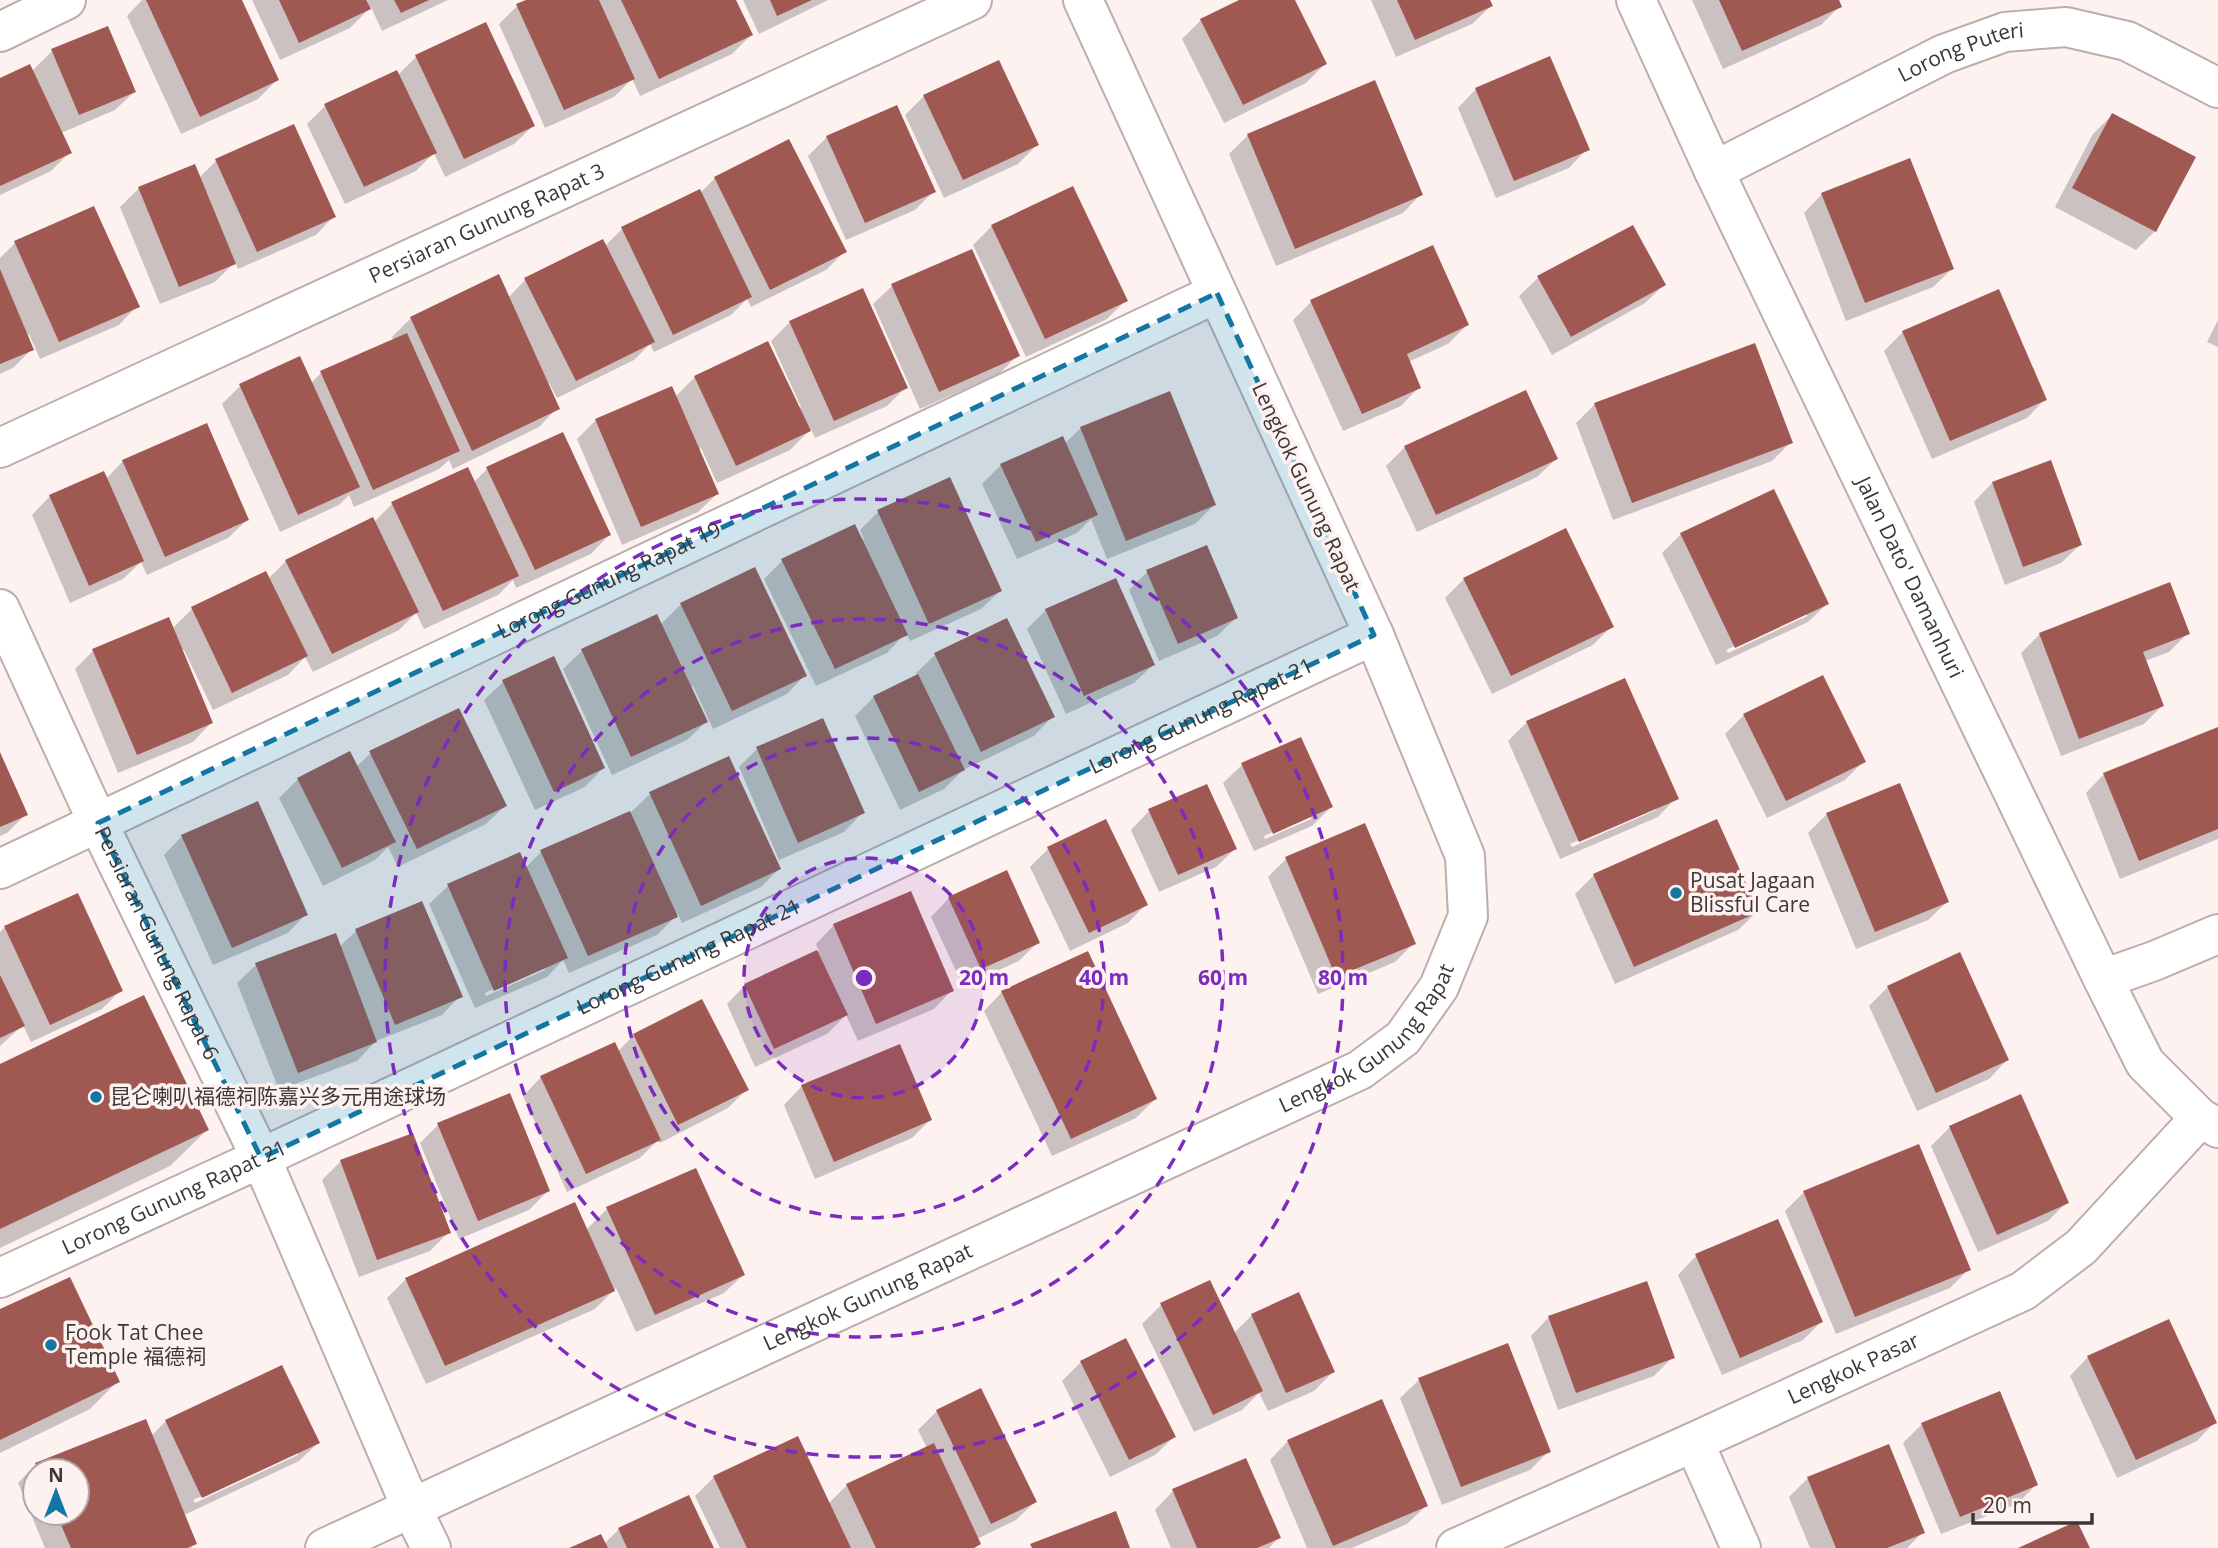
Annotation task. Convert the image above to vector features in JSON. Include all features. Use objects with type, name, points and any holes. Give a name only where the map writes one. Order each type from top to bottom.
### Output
[{"type":"street","points":[[0,32],[66,0]]},
{"type":"street","name":"Persiaran Gunung Rapat 3","points":[[0,449],[972,0]]},
{"type":"street","name":"Lengkok Gunung Rapat","points":[[325,1548],[1360,1070],[1404,1038],[1439,987],[1468,916],[1465,856],[1374,635],[1083,0]]},
{"type":"street","name":"Jalan Dato' Damanhuri","points":[[1636,0],[1714,171],[2102,979],[2145,1063],[2209,1123]]},
{"type":"street","name":"Lorong Puteri","points":[[1714,171],[1944,54],[2005,32],[2066,27],[2127,41],[2218,88]]},
{"type":"street","name":"Lorong Gunung Rapat 19","points":[[0,869],[1217,293]]},
{"type":"street","name":"Persiaran Gunung Rapat 6","points":[[0,609],[98,823],[261,1158],[431,1548]]},
{"type":"street","name":"Lorong Gunung Rapat 21","points":[[0,1278],[1374,635]]},
{"type":"street","points":[[2102,979],[2218,934]]},
{"type":"street","name":"Lengkok Pasar","points":[[1456,1548],[1694,1443],[2023,1291],[2081,1247],[2209,1123]]},
{"type":"street","points":[[1694,1443],[1741,1548]]},
{"type":"highlighted area","points":[[1217,293],[1374,635],[261,1158],[98,823]]},
{"type":"building","points":[[146,0],[242,0],[279,80],[200,117]]},
{"type":"building","points":[[279,0],[366,0],[371,9],[299,43]]},
{"type":"building","points":[[394,0],[429,0],[401,13]]},
{"type":"building","points":[[526,0],[599,0],[635,79],[564,110],[516,4]]},
{"type":"building","points":[[621,0],[736,0],[753,35],[659,79]]},
{"type":"building","points":[[770,0],[812,0],[777,16]]},
{"type":"building","points":[[1239,0],[1295,0],[1327,64],[1243,105],[1200,19]]},
{"type":"building","points":[[1397,0],[1490,0],[1493,6],[1415,40]]},
{"type":"building","points":[[1719,0],[1839,0],[1842,7],[1742,51]]},
{"type":"building","points":[[486,22],[535,126],[464,159],[415,55]]},
{"type":"building","points":[[108,26],[136,92],[79,115],[51,49]]},
{"type":"building","points":[[1550,56],[1590,150],[1514,181],[1475,88]]},
{"type":"building","points":[[999,60],[1039,145],[963,180],[923,95]]},
{"type":"building","points":[[30,64],[72,153],[0,186],[0,78]]},
{"type":"building","points":[[397,70],[437,153],[364,187],[324,104]]},
{"type":"building","points":[[1375,80],[1423,195],[1295,249],[1247,134]]},
{"type":"building","points":[[897,105],[936,192],[865,223],[826,136]]},
{"type":"building","points":[[2112,113],[2196,157],[2156,232],[2072,188]]},
{"type":"building","points":[[294,124],[336,217],[257,252],[215,159]]},
{"type":"building","points":[[789,139],[847,252],[770,290],[714,177]]},
{"type":"building","points":[[1910,158],[1954,269],[1865,303],[1821,193]]},
{"type":"building","points":[[195,164],[236,264],[179,287],[138,187]]},
{"type":"building","points":[[1073,186],[1128,301],[1045,339],[991,225]]},
{"type":"building","points":[[700,189],[752,297],[673,335],[621,227]]},
{"type":"building","points":[[94,206],[140,307],[59,342],[14,241]]},
{"type":"building","points":[[1633,225],[1666,285],[1571,337],[1537,276]]},
{"type":"building","points":[[603,239],[655,342],[576,381],[524,278]]},
{"type":"building","points":[[1433,245],[1469,325],[1407,354],[1421,388],[1362,414],[1310,300]]},
{"type":"building","points":[[972,249],[1020,356],[939,392],[891,284]]},
{"type":"building","points":[[0,269],[34,350],[0,364]]},
{"type":"building","points":[[499,274],[560,409],[472,451],[410,317]]},
{"type":"building","points":[[863,288],[908,388],[834,421],[789,321]]},
{"type":"building","points":[[1999,289],[2047,400],[1950,441],[1902,331]]},
{"type":"building","points":[[407,333],[460,451],[373,490],[320,371]]},
{"type":"building","points":[[768,341],[811,431],[736,466],[694,376]]},
{"type":"building","points":[[1755,343],[1793,443],[1632,503],[1594,403]]},
{"type":"building","points":[[300,356],[360,487],[298,515],[239,384]]},
{"type":"building","points":[[672,386],[719,494],[641,527],[595,419]]},
{"type":"building","points":[[1526,390],[1558,459],[1436,515],[1404,446]]},
{"type":"building","points":[[1170,391],[1216,505],[1126,541],[1080,427]]},
{"type":"building","points":[[207,423],[249,520],[165,557],[122,460]]},
{"type":"building","points":[[563,432],[611,535],[535,570],[486,467]]},
{"type":"building","points":[[1063,436],[1098,515],[1036,542],[1000,464]]},
{"type":"building","points":[[2051,460],[2082,545],[2023,567],[1992,482]]},
{"type":"building","points":[[468,467],[519,576],[443,611],[391,502]]},
{"type":"building","points":[[104,471],[144,561],[89,586],[49,495]]},
{"type":"building","points":[[950,477],[1002,591],[929,624],[877,510]]},
{"type":"building","points":[[1774,489],[1829,604],[1735,648],[1680,533]]},
{"type":"building","points":[[373,517],[419,612],[332,654],[285,560]]},
{"type":"building","points":[[855,524],[908,635],[835,669],[781,559]]},
{"type":"building","points":[[1566,528],[1614,627],[1511,676],[1463,578]]},
{"type":"building","points":[[1207,545],[1238,618],[1178,644],[1146,570]]},
{"type":"building","points":[[755,567],[807,676],[732,711],[680,603]]},
{"type":"building","points":[[266,571],[308,656],[232,693],[191,607]]},
{"type":"building","points":[[1116,578],[1155,665],[1084,696],[1045,609]]},
{"type":"building","points":[[2170,582],[2190,634],[2143,652],[2164,706],[2079,739],[2039,633]]},
{"type":"building","points":[[657,614],[708,722],[631,757],[581,649]]},
{"type":"building","points":[[169,617],[213,723],[137,755],[92,649]]},
{"type":"building","points":[[1007,618],[1055,717],[981,752],[934,653]]},
{"type":"building","points":[[554,656],[605,768],[554,792],[502,680]]},
{"type":"building","points":[[918,674],[965,770],[919,792],[873,696]]},
{"type":"building","points":[[1823,675],[1866,762],[1786,801],[1743,714]]},
{"type":"building","points":[[1625,678],[1679,799],[1579,842],[1526,721]]},
{"type":"building","points":[[459,708],[507,806],[417,849],[369,751]]},
{"type":"building","points":[[823,718],[865,813],[798,843],[756,747]]},
{"type":"building","points":[[2218,727],[2218,829],[2139,861],[2103,773]]},
{"type":"building","points":[[1301,737],[1333,807],[1273,834],[1241,763]]},
{"type":"building","points":[[350,751],[396,842],[342,868],[297,778]]},
{"type":"building","points":[[0,752],[28,815],[0,827]]},
{"type":"building","points":[[729,756],[781,869],[701,906],[649,792]]},
{"type":"building","points":[[1900,783],[1949,902],[1875,932],[1826,813]]},
{"type":"building","points":[[1207,784],[1237,849],[1178,875],[1148,809]]},
{"type":"building","points":[[258,801],[308,915],[232,948],[181,835]]},
{"type":"building","points":[[630,811],[678,917],[588,956],[540,850]]},
{"type":"building","points":[[1106,819],[1148,905],[1089,933],[1047,847]]},
{"type":"building","name":"Pusat Jagaan Blissful Care","points":[[1717,819],[1759,912],[1634,967],[1593,874]]},
{"type":"building","points":[[1365,823],[1416,944],[1336,977],[1285,857]]},
{"type":"building","points":[[520,852],[568,958],[494,991],[447,884]]},
{"type":"building","points":[[1007,870],[1040,943],[981,969],[948,897]]},
{"type":"building","points":[[911,891],[954,991],[876,1024],[833,924]]},
{"type":"building","points":[[78,893],[123,991],[50,1025],[4,926]]},
{"type":"building","points":[[422,901],[463,997],[395,1025],[355,929]]},
{"type":"building","points":[[336,933],[377,1042],[298,1073],[255,963]]},
{"type":"building","points":[[817,950],[848,1015],[774,1049],[744,984]]},
{"type":"building","points":[[1088,951],[1157,1099],[1071,1139],[1001,991]]},
{"type":"building","points":[[1960,952],[2009,1060],[1936,1093],[1887,986]]},
{"type":"building","points":[[0,975],[25,1026],[0,1038]]},
{"type":"building","name":"昆仑喇叭福德祠陈嘉兴多元用途球场","points":[[144,995],[209,1130],[0,1229],[0,1064]]},
{"type":"building","points":[[702,999],[749,1090],[678,1125],[633,1034]]},
{"type":"building","points":[[615,1042],[661,1140],[586,1174],[540,1076]]},
{"type":"building","points":[[900,1044],[932,1120],[834,1162],[801,1085]]},
{"type":"building","points":[[510,1093],[550,1191],[478,1221],[437,1123]]},
{"type":"building","points":[[2021,1094],[2069,1203],[1997,1235],[1949,1126]]},
{"type":"building","points":[[413,1133],[451,1233],[377,1260],[340,1160]]},
{"type":"building","points":[[1919,1144],[1971,1270],[1855,1317],[1803,1191]]},
{"type":"building","points":[[696,1168],[745,1275],[655,1315],[606,1207]]},
{"type":"building","points":[[575,1202],[615,1291],[445,1366],[405,1278]]},
{"type":"building","points":[[1778,1219],[1823,1322],[1740,1358],[1695,1254]]},
{"type":"building","name":"Fook Tat Chee Temple 福德祠","points":[[70,1277],[120,1382],[0,1440],[0,1309]]},
{"type":"building","points":[[1210,1280],[1263,1391],[1213,1415],[1160,1303]]},
{"type":"building","points":[[1647,1281],[1675,1358],[1576,1393],[1548,1316]]},
{"type":"building","points":[[1299,1292],[1335,1372],[1286,1393],[1251,1314]]},
{"type":"building","points":[[2169,1319],[2217,1423],[2136,1460],[2087,1356]]},
{"type":"building","points":[[1126,1338],[1176,1437],[1129,1460],[1080,1361]]},
{"type":"building","points":[[1508,1343],[1551,1452],[1461,1487],[1418,1378]]},
{"type":"building","points":[[282,1365],[320,1443],[202,1498],[165,1420]]},
{"type":"building","points":[[981,1388],[1037,1502],[991,1524],[936,1410]]},
{"type":"building","points":[[2000,1391],[2038,1485],[1960,1517],[1921,1423]]},
{"type":"building","points":[[1382,1399],[1428,1506],[1333,1546],[1287,1440]]},
{"type":"building","points":[[146,1419],[197,1544],[187,1548],[71,1548],[62,1527],[91,1527],[91,1457],[50,1457]]},
{"type":"building","points":[[798,1436],[851,1548],[747,1548],[713,1476]]},
{"type":"building","points":[[934,1443],[981,1544],[974,1548],[876,1548],[846,1484]]},
{"type":"building","points":[[1889,1444],[1925,1533],[1887,1548],[1836,1548],[1807,1477]]},
{"type":"building","points":[[1246,1458],[1281,1538],[1257,1548],[1197,1548],[1172,1489]]},
{"type":"building","points":[[689,1495],[714,1548],[627,1548],[618,1528]]},
{"type":"building","points":[[1116,1511],[1130,1548],[1032,1548],[1030,1544]]},
{"type":"building","points":[[2077,1521],[2090,1548],[2018,1548]]},
{"type":"building","points":[[601,1534],[608,1548],[569,1548]]},
{"type":"place","name":"Pusat Jagaan Blissful Care","points":[[1676,893]]},
{"type":"place","name":"昆仑喇叭福德祠陈嘉兴多元用途球场","points":[[96,1097]]},
{"type":"place","name":"Fook Tat Chee Temple 福德祠","points":[[51,1345]]}]
